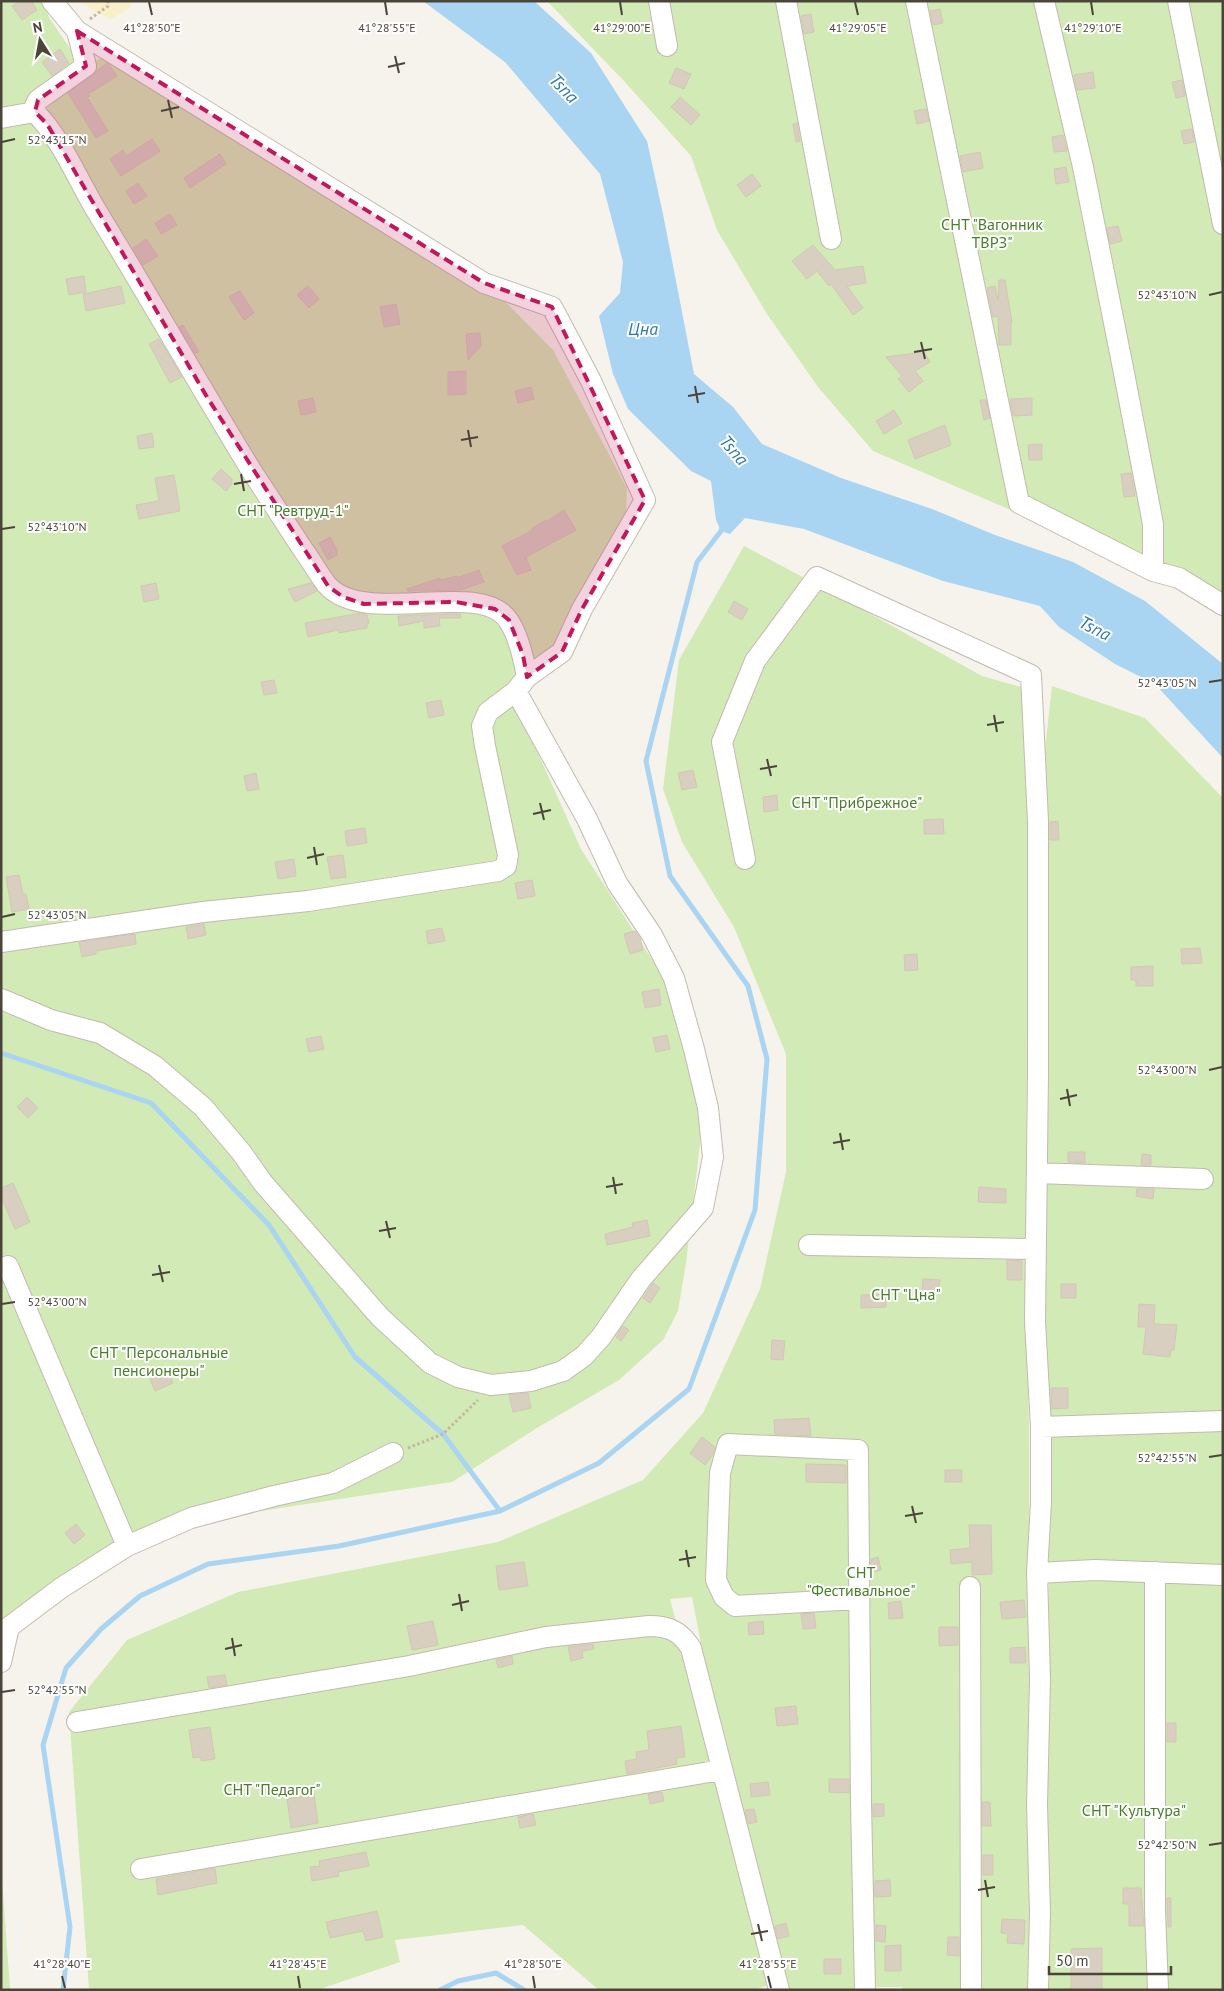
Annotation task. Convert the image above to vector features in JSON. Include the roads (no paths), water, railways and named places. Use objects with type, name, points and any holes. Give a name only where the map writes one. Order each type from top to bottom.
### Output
[{"type":"street","points":[[1,942],[203,912],[308,901],[498,871],[506,866],[508,855],[482,726],[488,712],[562,652],[582,609],[645,500],[590,382],[552,307],[484,282],[77,31],[52,1]]},
{"type":"street","points":[[659,1],[667,46]]},
{"type":"street","points":[[786,1],[831,239]]},
{"type":"street","points":[[916,1],[1020,503],[1153,571],[1179,578],[1223,605]]},
{"type":"street","points":[[1044,1],[1083,167],[1125,377],[1152,524],[1153,571]]},
{"type":"street","points":[[1178,1],[1223,224]]},
{"type":"street","points":[[1,999],[51,1020],[100,1033],[155,1066],[203,1107],[241,1152],[263,1183],[380,1317],[430,1363],[458,1377],[491,1385],[531,1382],[563,1371],[584,1356],[602,1337],[640,1279],[703,1208],[713,1157],[708,1108],[674,978],[652,935],[616,883],[522,684],[523,656],[509,620],[495,609],[479,604],[456,602],[364,604],[342,597],[328,586],[279,514],[232,439],[90,201],[64,152],[47,124],[35,112],[38,100],[86,66],[77,31]]},
{"type":"street","points":[[1,118],[35,112]]},
{"type":"street","points":[[745,858],[722,742],[755,661],[817,577],[1031,674],[1038,830],[1035,1322],[1041,1427],[1041,1502],[1037,1573],[1040,1679],[1038,1805],[1040,1914],[1038,1990]]},
{"type":"street","points":[[1037,1173],[1202,1179]]},
{"type":"street","points":[[808,1245],[1036,1249]]},
{"type":"street","points":[[1,1269],[8,1266],[127,1546]]},
{"type":"street","points":[[1041,1427],[1223,1420]]},
{"type":"street","points":[[858,1599],[735,1606],[724,1597],[716,1580],[720,1473],[728,1444],[858,1450],[858,1599],[865,1990]]},
{"type":"street","points":[[1,1662],[9,1627],[61,1588],[127,1546],[191,1518],[333,1483],[393,1453]]},
{"type":"street","points":[[1037,1573],[1096,1570],[1223,1575]]},
{"type":"street","points":[[1155,1572],[1155,1910],[1158,1990]]},
{"type":"street","points":[[970,1588],[971,1990]]},
{"type":"street","points":[[77,1722],[409,1666],[546,1637],[661,1626],[674,1629],[680,1633],[691,1648],[779,1990]]},
{"type":"street","points":[[141,1869],[721,1770]]},
{"type":"water","name":"Цна","points":[[423,1],[534,1],[591,53],[647,141],[694,374],[733,407],[762,444],[841,478],[932,509],[995,535],[1073,562],[1145,601],[1223,664],[1223,758],[1155,684],[1115,664],[1059,627],[1040,606],[943,581],[804,529],[745,518],[730,534],[721,531],[716,520],[711,481],[691,471],[628,409],[613,374],[599,316],[620,293],[623,262],[600,174],[505,62]]},
{"type":"waterway","points":[[63,1990],[70,1927],[43,1745],[66,1668],[101,1629],[140,1596],[208,1564],[339,1546],[500,1511],[599,1463],[689,1389],[755,1210],[767,1059],[748,986],[670,876],[646,761],[697,562],[721,531],[722,526]]},
{"type":"waterway","points":[[1,1053],[151,1103],[269,1225],[355,1357],[443,1434],[500,1511]]},
{"type":"waterway","points":[[440,1990],[458,1981],[496,1973],[524,1990]]},
{"type":"water label","name":"Tsna","points":[[564,88]]},
{"type":"water label","name":"Tsna","points":[[734,450]]},
{"type":"water label","name":"Tsna","points":[[1095,628]]},
{"type":"park label","name":"СНТ \"Вагонник ТВРЗ\"","points":[[992,233]]},
{"type":"park label","name":"СНТ \"Ревтруд-1\"","points":[[293,510]]},
{"type":"park label","name":"СНТ \"Прибрежное\"","points":[[857,802]]},
{"type":"park label","name":"СНТ \"Цна\"","points":[[906,1294]]},
{"type":"park label","name":"СНТ \"Персональные пенсионеры\"","points":[[159,1361]]},
{"type":"park label","name":"СНТ \"Фестивальное\"","points":[[861,1581]]},
{"type":"park label","name":"СНТ \"Педагог\"","points":[[272,1789]]},
{"type":"park label","name":"СНТ \"Культура\"","points":[[1134,1810]]}]
